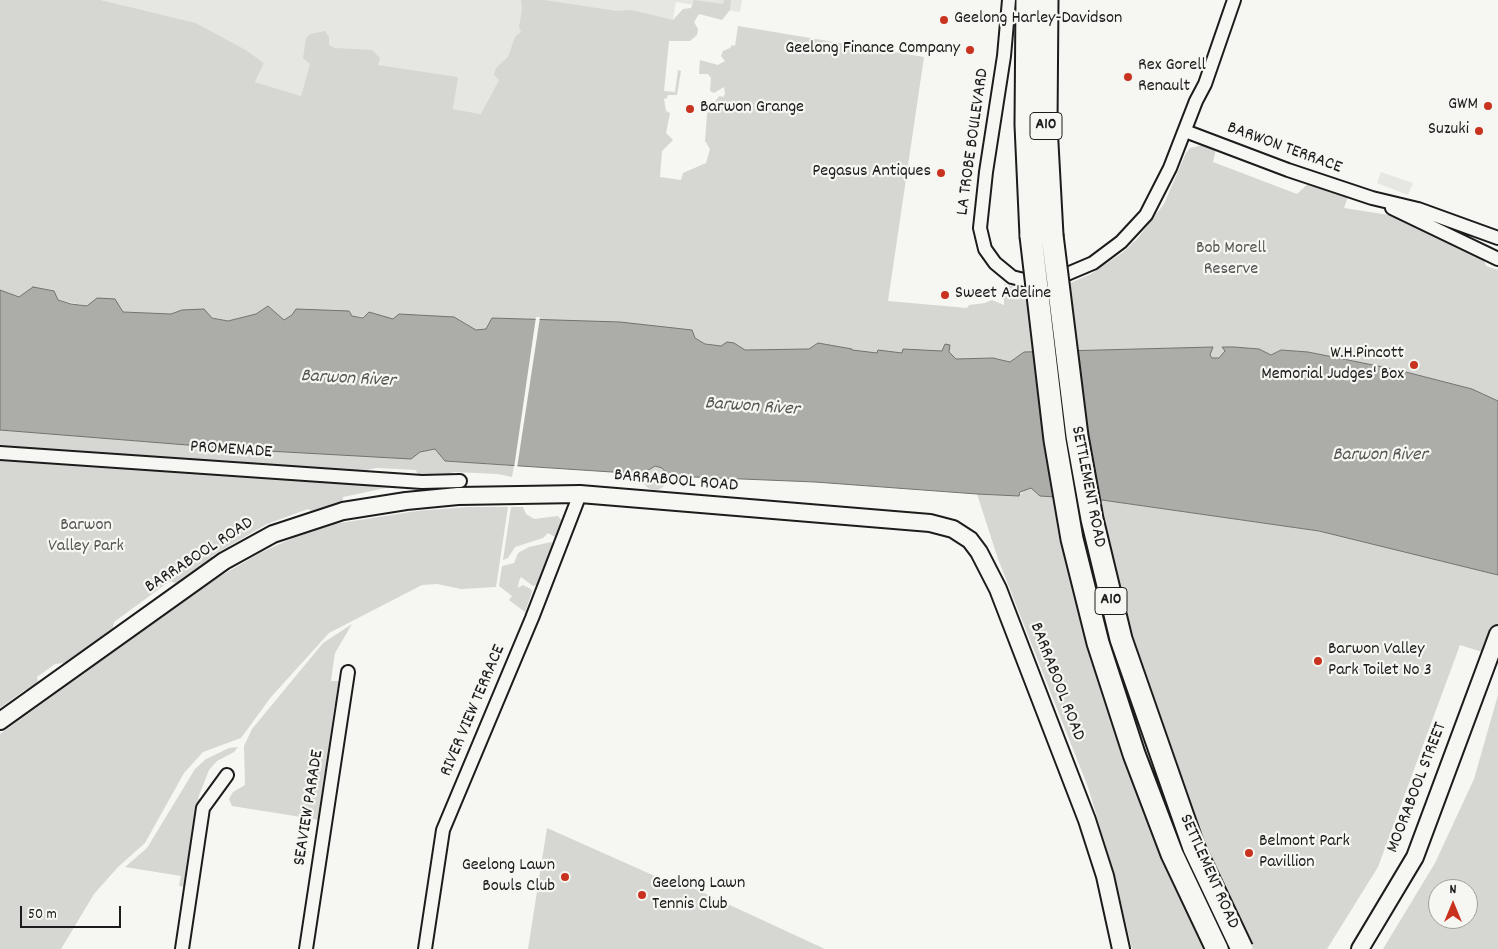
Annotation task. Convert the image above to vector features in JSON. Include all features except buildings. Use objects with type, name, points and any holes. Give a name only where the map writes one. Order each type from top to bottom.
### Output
[{"type":"highway","name":"SETTLEMENT ROAD","points":[[1027,0],[1026,125],[1030,236],[1055,440],[1072,539],[1098,643],[1134,754],[1172,854],[1217,949]]},
{"type":"highway","name":"SETTLEMENT ROAD","points":[[1047,0],[1046,125],[1052,234],[1077,436],[1092,519],[1121,639],[1194,848],[1242,949]]},
{"type":"street","name":"LA TROBE BOULEVARD","points":[[1009,0],[1004,56],[980,222],[985,249],[994,263],[1005,273],[1022,281],[1050,280],[1083,268],[1112,250],[1139,224],[1152,206],[1165,180],[1204,84],[1234,0]]},
{"type":"street","name":"BARWON TERRACE","points":[[1185,131],[1288,170],[1372,198],[1418,209],[1498,238]]},
{"type":"street","name":"BARWON TERRACE","points":[[1372,198],[1498,259]]},
{"type":"street","name":"PROMENADE","points":[[0,453],[422,482],[460,481]]},
{"type":"street","name":"BARRABOOL ROAD","points":[[0,721],[187,586],[224,562],[272,534],[343,511],[406,500],[458,496],[580,494],[930,523],[953,529],[970,540],[979,552],[998,589],[1087,820],[1109,890],[1121,949]]},
{"type":"street","name":"RIVER VIEW TERRACE","points":[[425,949],[443,830],[532,618],[580,494]]},
{"type":"street","name":"MOORABOOL STREET","points":[[1360,949],[1415,857],[1498,634]]},
{"type":"street","name":"SEAVIEW PARADE","points":[[306,949],[348,672]]},
{"type":"street","points":[[182,949],[203,808],[227,775]]},
{"type":"shaded area","points":[[101,0],[525,0],[520,38],[482,114],[453,109],[457,77],[313,56],[301,96],[255,82],[264,63],[246,50],[196,23]]},
{"type":"shaded area","points":[[544,0],[742,0],[740,12],[676,2],[673,20]]},
{"type":"shaded area","points":[[1381,172],[1413,183],[1408,195],[1377,183]]},
{"type":"green space","name":"Bob Morell Reserve","points":[[0,0],[101,0],[196,23],[246,50],[264,63],[255,82],[301,96],[310,64],[303,58],[306,39],[310,34],[325,31],[329,37],[329,45],[335,48],[372,50],[380,58],[378,65],[458,77],[453,109],[481,114],[499,80],[494,75],[496,68],[508,57],[515,37],[521,32],[519,27],[522,10],[521,0],[545,0],[617,11],[631,10],[673,20],[683,9],[691,8],[694,0],[723,4],[724,0],[731,0],[730,10],[722,20],[699,14],[694,22],[698,29],[697,35],[690,41],[669,41],[664,91],[675,92],[678,70],[681,71],[677,95],[668,95],[664,99],[666,111],[670,113],[666,133],[673,140],[662,151],[660,177],[681,180],[683,173],[706,163],[710,149],[705,141],[707,114],[719,96],[723,97],[725,94],[724,87],[714,93],[710,91],[711,78],[708,74],[699,74],[700,60],[718,65],[725,61],[721,56],[723,51],[732,45],[735,46],[738,26],[924,57],[888,301],[967,308],[969,305],[992,300],[1004,305],[1004,284],[1024,290],[1068,284],[1091,274],[1122,253],[1137,239],[1164,204],[1186,153],[1190,148],[1203,145],[1216,149],[1213,162],[1297,194],[1310,182],[1349,194],[1344,208],[1402,217],[1483,257],[1486,266],[1498,270],[1498,401],[1472,389],[1398,370],[1308,352],[1281,350],[1271,355],[1259,349],[1223,347],[1225,351],[1220,358],[1212,358],[1210,355],[1213,347],[1024,352],[1010,362],[993,358],[956,359],[951,356],[945,344],[941,355],[920,357],[809,349],[745,350],[734,343],[721,346],[705,344],[695,338],[476,330],[454,317],[393,319],[292,315],[284,320],[268,306],[256,314],[228,321],[182,310],[171,314],[123,312],[115,299],[87,306],[58,300],[19,297],[0,290]]},
{"type":"green space","name":"Barwon Valley Park","points":[[0,430],[250,450],[420,452],[435,449],[445,461],[514,466],[512,477],[498,474],[454,472],[343,497],[342,506],[315,513],[308,509],[267,524],[212,556],[211,561],[184,580],[175,583],[170,581],[114,622],[112,631],[64,663],[55,664],[37,677],[38,683],[32,688],[25,690],[0,708]],"holes":[[[376,468],[416,470],[418,476],[358,472]]]},
{"type":"green space","points":[[655,466],[664,469],[667,478],[664,487],[655,490],[646,487],[643,478],[646,469]]},
{"type":"green space","points":[[1026,488],[1032,488],[1040,496],[1102,500],[1319,531],[1498,575],[1498,657],[1460,645],[1378,867],[1327,949],[1132,949],[1115,877],[1088,787],[998,559],[977,494],[1019,496]]},
{"type":"green space","points":[[467,507],[508,507],[496,587],[461,589],[437,584],[422,585],[329,633],[271,697],[241,738],[203,752],[184,773],[145,843],[118,867],[94,894],[61,949],[0,949],[0,734],[219,577],[260,553],[295,537],[334,524],[417,511]]},
{"type":"green space","points":[[511,507],[523,507],[526,514],[534,519],[558,516],[562,521],[559,533],[555,537],[548,533],[543,538],[515,547],[508,558],[503,560]]},
{"type":"green space","points":[[551,542],[553,544],[538,585],[533,586],[521,577],[519,581],[518,588],[523,585],[531,589],[532,592],[525,612],[509,600],[512,596],[499,586],[502,566],[514,563],[518,553],[529,547]]},
{"type":"green space","points":[[352,624],[335,653],[334,659],[331,681],[339,681],[340,685],[338,701],[334,707],[327,765],[330,774],[320,820],[232,806],[229,799],[233,792],[245,785],[244,746],[252,729],[323,643]]},
{"type":"green space","points":[[1498,695],[1498,949],[1383,949],[1435,863],[1474,779]]},
{"type":"green space","points":[[238,747],[234,752],[217,761],[209,770],[198,798],[201,802],[188,887],[179,886],[181,876],[125,867],[147,848],[195,769],[206,759],[229,748]]},
{"type":"green space","name":"Geelong Lawn Tennis Club","points":[[547,828],[675,885],[679,882],[693,888],[825,949],[528,949]]},
{"type":"water","name":"Barwon River","points":[[33,287],[54,291],[58,300],[71,304],[87,306],[97,298],[115,299],[123,312],[171,314],[182,310],[204,309],[212,318],[228,321],[256,314],[268,306],[284,320],[292,315],[296,309],[349,311],[352,316],[363,318],[369,312],[393,319],[399,314],[454,317],[476,330],[486,329],[492,318],[620,322],[692,330],[695,338],[705,344],[721,346],[727,342],[734,343],[745,350],[809,349],[818,343],[877,353],[878,350],[902,353],[903,349],[942,351],[945,344],[950,345],[949,352],[956,359],[993,358],[1010,362],[1024,352],[1213,347],[1210,355],[1212,358],[1219,358],[1225,351],[1222,347],[1259,349],[1271,355],[1281,350],[1308,352],[1398,370],[1472,389],[1498,401],[1498,575],[1319,531],[1102,500],[1040,496],[1031,488],[1020,492],[1019,496],[977,494],[815,482],[669,476],[662,468],[655,466],[642,474],[445,461],[435,449],[420,452],[411,459],[250,450],[0,430],[0,290],[19,297]]},
{"type":"pier","points":[[536,317],[540,317],[517,468],[514,468]]},
{"type":"place","name":"Geelong Harley-Davidson","points":[[944,20]]},
{"type":"place","name":"Geelong Finance Company","points":[[970,50]]},
{"type":"place","name":"Rex Gorell Renault","points":[[1128,77]]},
{"type":"place","name":"GWM","points":[[1488,106]]},
{"type":"place","name":"Barwon Grange","points":[[690,109]]},
{"type":"place","name":"Suzuki","points":[[1479,131]]},
{"type":"place","name":"Pegasus Antiques","points":[[941,173]]},
{"type":"place","name":"Sweet Adeline","points":[[945,295]]},
{"type":"place","name":"W.H.Pincott Memorial Judges' Box","points":[[1414,365]]},
{"type":"place","name":"Barwon Valley Park Toilet No 3","points":[[1318,661]]},
{"type":"place","name":"Belmont Park Pavillion","points":[[1249,853]]},
{"type":"place","name":"Geelong Lawn Bowls Club","points":[[565,877]]},
{"type":"place","name":"Geelong Lawn Tennis Club","points":[[642,895]]}]
